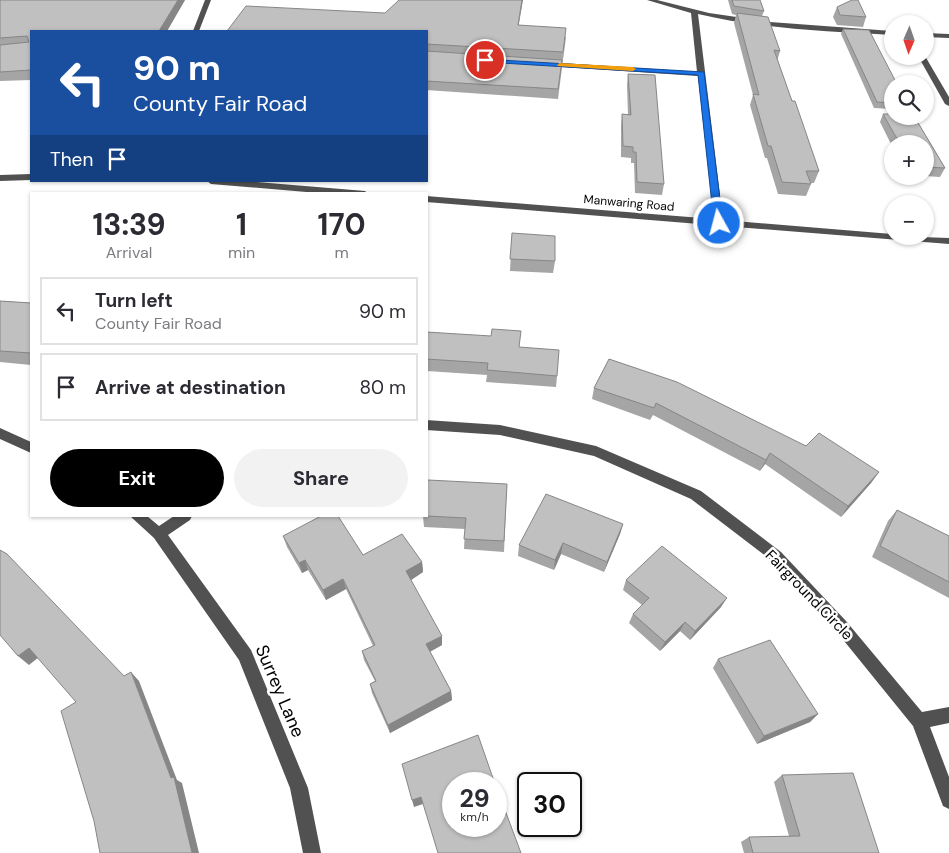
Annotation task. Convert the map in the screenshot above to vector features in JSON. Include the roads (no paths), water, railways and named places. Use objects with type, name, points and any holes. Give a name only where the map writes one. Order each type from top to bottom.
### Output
[{"type":"street","points":[[196,30],[208,0]]},
{"type":"street","points":[[650,0],[694,12],[774,25],[884,32]]},
{"type":"street","points":[[694,12],[719,223]]},
{"type":"street","points":[[934,35],[949,36]]},
{"type":"street","points":[[534,63],[701,74]]},
{"type":"street","points":[[926,65],[949,104]]},
{"type":"street","points":[[0,178],[30,177]]},
{"type":"street","points":[[223,182],[341,192]]},
{"type":"street","name":"Manwaring Road","points":[[428,199],[949,242]]},
{"type":"street","name":"Fairground Circle","points":[[428,425],[500,430],[596,451],[696,495],[776,556],[841,626],[918,721],[949,800]]},
{"type":"street","points":[[0,433],[30,448]]},
{"type":"street","name":"Surrey Lane","points":[[139,517],[160,534],[245,655],[298,788],[312,853]]},
{"type":"street","points":[[160,534],[184,517]]},
{"type":"street","points":[[918,721],[949,715]]}]
